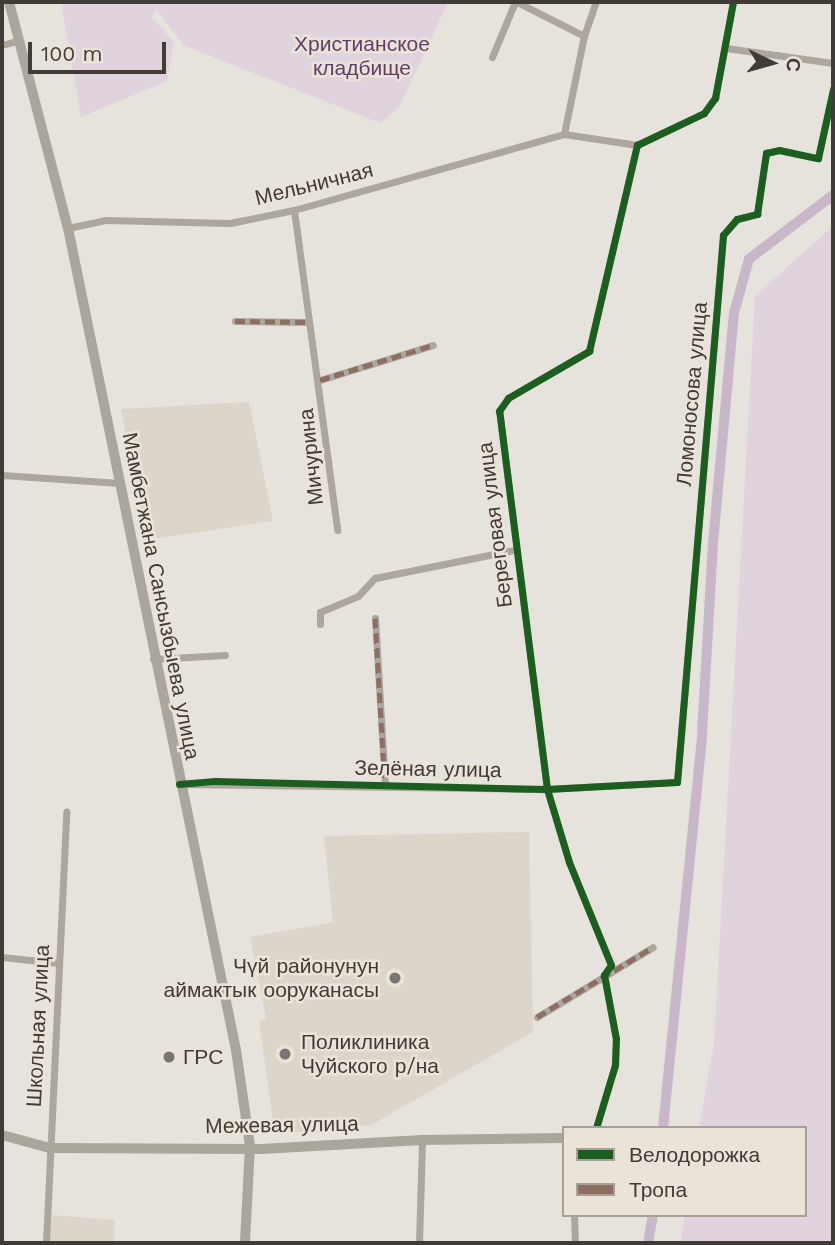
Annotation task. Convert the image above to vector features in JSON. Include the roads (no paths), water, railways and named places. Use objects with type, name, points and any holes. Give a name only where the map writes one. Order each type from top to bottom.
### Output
[{"type":"main road","name":"Мамбетжана Сансызбыева улица","points":[[9,2],[68,228],[178,784],[236,1050],[250,1146],[245,1243]]},
{"type":"main road","name":"Межевая улица","points":[[2,1135],[50,1148],[250,1146],[261,1149],[422,1140],[562,1138]]},
{"type":"street","points":[[492,57],[516,2],[584,36]]},
{"type":"street","points":[[564,134],[584,36],[596,2]]},
{"type":"street","points":[[637,145],[704,113],[715,98],[733,2]]},
{"type":"street","points":[[2,45],[19,40]]},
{"type":"street","points":[[726,48],[833,63]]},
{"type":"street","name":"Ломоносова улица","points":[[677,782],[723,235],[737,219],[757,214],[766,153],[779,150],[818,158],[833,89]]},
{"type":"street","name":"Мельничная","points":[[68,228],[105,220],[230,223],[295,210],[564,134],[637,145]]},
{"type":"street","name":"Береговая улица","points":[[597,1126],[615,1065],[616,1039],[604,975],[611,965],[569,862],[547,789],[514,550],[499,411],[508,398],[589,351],[637,145]]},
{"type":"street","name":"Мичурина","points":[[295,210],[308,322],[320,380],[337,530]]},
{"type":"street","points":[[235,321],[308,322]]},
{"type":"street","name":"Мичурина","points":[[320,380],[433,345]]},
{"type":"street","points":[[2,475],[120,483]]},
{"type":"street","points":[[320,624],[320,612],[358,596],[374,578],[514,550]]},
{"type":"street","points":[[375,618],[385,786]]},
{"type":"street","points":[[153,659],[225,655]]},
{"type":"street","name":"Зелёная улица","points":[[178,784],[547,789],[677,782]]},
{"type":"street","name":"Школьная улица","points":[[46,1243],[66,811]]},
{"type":"street","points":[[537,1017],[653,947]]},
{"type":"street","points":[[2,957],[59,963]]},
{"type":"street","points":[[419,1243],[422,1140]]},
{"type":"street","points":[[574,1217],[575,1243]]},
{"type":"waterway","points":[[663,1126],[702,734],[713,543],[734,313],[749,259],[833,195]]},
{"type":"waterway","points":[[648,1243],[653,1217]]},
{"type":"place","name":"Чүй районунун аймактык ооруканасы","points":[[395,978]]},
{"type":"place","name":"Поликлиника Чуйского р/на","points":[[285,1054]]},
{"type":"place","name":"ГРС","points":[[169,1057]]},
{"type":"park label","name":"Христианское кладбище","points":[[362,56]]}]
